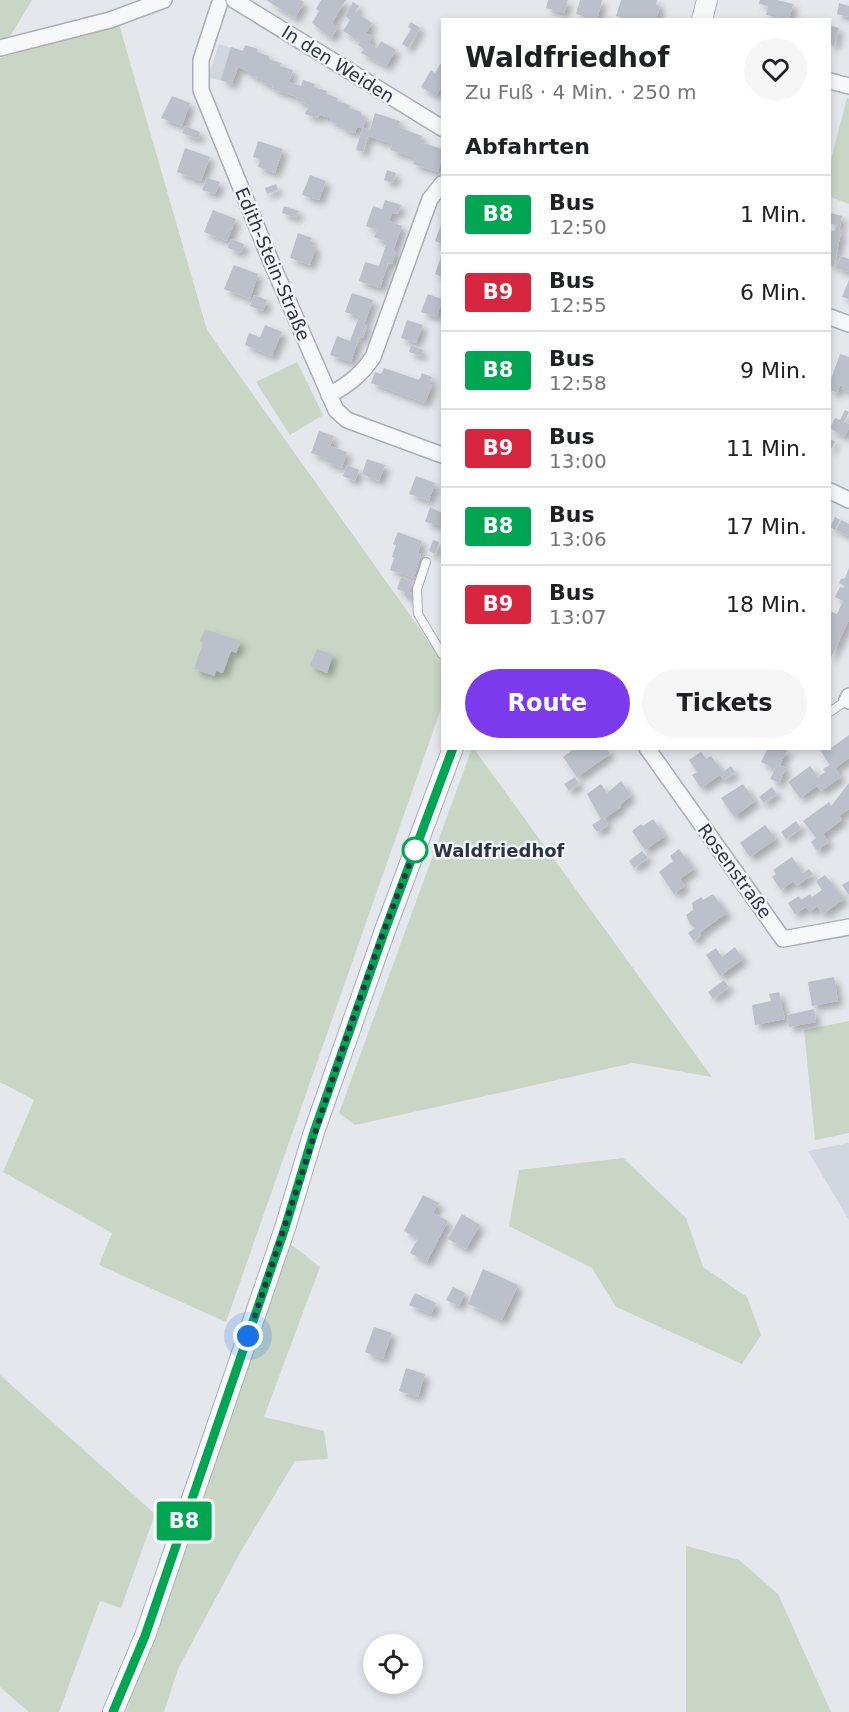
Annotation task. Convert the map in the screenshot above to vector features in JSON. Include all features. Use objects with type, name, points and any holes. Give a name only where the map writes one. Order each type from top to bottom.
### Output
[{"type":"street","points":[[0,48],[110,20],[164,0]]},
{"type":"street","points":[[703,18],[708,0]]},
{"type":"street","name":"In den Weiden","points":[[225,1],[441,127]]},
{"type":"street","name":"Edith-Stein-Straße","points":[[225,1],[201,60],[199,77],[201,90],[272,264],[336,410],[347,420],[441,455]]},
{"type":"street","points":[[831,81],[849,86]]},
{"type":"street","points":[[329,394],[347,386],[363,372],[373,357],[430,199],[441,185]]},
{"type":"street","points":[[831,317],[849,324]]},
{"type":"street","points":[[831,491],[849,500]]},
{"type":"street","points":[[112,1712],[145,1636],[285,1228],[314,1132],[384,933],[452,750]]},
{"type":"street","name":"Rosenstraße","points":[[648,750],[783,939],[849,927]]},
{"type":"lane","points":[[426,562],[417,589],[418,614],[441,652]]},
{"type":"lane","points":[[831,711],[848,699]]},
{"type":"shaded area","points":[[219,44],[243,51],[232,84],[208,77]]},
{"type":"shaded area","points":[[849,1143],[849,1220],[808,1151]]},
{"type":"green space","points":[[0,0],[32,0],[9,38],[0,40]]},
{"type":"green space","points":[[119,24],[207,330],[441,659],[441,709],[226,1322],[99,1265],[112,1233],[3,1172],[34,1100],[0,1082],[0,58]]},
{"type":"green space","points":[[847,98],[849,99],[849,204],[831,197],[831,159]]},
{"type":"green space","points":[[297,362],[323,415],[290,435],[256,382]]},
{"type":"green space","points":[[471,750],[475,750],[712,1077],[633,1063],[355,1125],[339,1113]]},
{"type":"green space","points":[[849,1021],[849,1133],[815,1140],[804,1030]]},
{"type":"green space","points":[[623,1158],[686,1218],[703,1267],[747,1297],[761,1335],[742,1364],[616,1307],[592,1268],[509,1226],[519,1170]]},
{"type":"green space","points":[[289,1243],[320,1267],[264,1417],[324,1431],[328,1459],[295,1461],[241,1551],[178,1669],[164,1712],[126,1712]]},
{"type":"green space","points":[[0,1375],[155,1514],[121,1608],[100,1601],[59,1712],[29,1712],[0,1687]]},
{"type":"green space","points":[[686,1546],[739,1560],[778,1594],[831,1712],[686,1712]]},
{"type":"building","points":[[266,0],[301,0],[304,2],[295,18]]},
{"type":"building","points":[[321,0],[346,0],[332,23],[338,27],[331,38],[312,23],[319,11],[316,9]]},
{"type":"building","points":[[548,0],[568,0],[564,13],[546,8]]},
{"type":"building","points":[[580,0],[602,0],[598,18],[576,14]]},
{"type":"building","points":[[621,0],[657,0],[656,5],[660,6],[657,18],[616,16]]},
{"type":"building","points":[[760,0],[777,0],[793,4],[790,18],[780,18],[766,15],[768,6],[759,4]]},
{"type":"building","points":[[353,2],[359,6],[355,12],[372,23],[366,33],[372,36],[369,43],[377,48],[381,41],[396,50],[386,66],[361,53],[364,49],[358,45],[360,41],[343,31],[350,20],[345,16]]},
{"type":"building","points":[[839,3],[849,6],[849,17],[837,14]]},
{"type":"building","points":[[411,22],[420,28],[408,48],[402,44],[411,29],[408,27]]},
{"type":"building","points":[[831,26],[839,28],[834,46],[831,45]]},
{"type":"building","points":[[245,45],[258,49],[257,52],[281,63],[280,66],[293,70],[289,82],[301,86],[303,80],[315,84],[314,87],[338,98],[337,101],[361,112],[361,115],[366,117],[363,128],[370,130],[375,113],[400,121],[398,127],[422,136],[420,142],[441,149],[438,172],[413,164],[415,158],[391,150],[392,144],[368,136],[363,152],[356,150],[362,128],[357,127],[355,133],[342,129],[343,126],[330,121],[331,118],[319,115],[318,118],[305,114],[309,105],[296,100],[297,97],[272,89],[273,86],[261,82],[262,79],[249,75],[250,72],[238,67],[232,84],[221,80],[231,47],[243,51]]},
{"type":"building","points":[[441,63],[441,88],[436,96],[421,87],[431,70],[435,73]]},
{"type":"building","points":[[172,96],[190,103],[182,126],[161,118]]},
{"type":"building","points":[[185,126],[200,132],[198,139],[182,133]]},
{"type":"building","points":[[258,141],[283,149],[275,173],[258,167],[260,159],[253,157]]},
{"type":"building","points":[[185,148],[210,157],[201,181],[177,172]]},
{"type":"building","points":[[387,170],[396,173],[393,183],[384,180]]},
{"type":"building","points":[[310,175],[326,181],[319,200],[302,195]]},
{"type":"building","points":[[207,178],[220,182],[215,194],[202,190]]},
{"type":"building","points":[[276,184],[278,190],[267,194],[265,188]]},
{"type":"building","points":[[385,200],[401,205],[398,214],[392,213],[389,221],[402,226],[393,251],[396,252],[392,264],[388,263],[380,288],[359,281],[365,262],[379,266],[387,242],[374,237],[377,230],[366,226],[373,206],[382,209]]},
{"type":"building","points":[[284,206],[299,211],[296,218],[282,213]]},
{"type":"building","points":[[213,210],[236,219],[227,241],[204,232]]},
{"type":"building","points":[[831,213],[842,216],[834,267],[831,266],[831,230],[835,231],[836,225],[831,224]]},
{"type":"building","points":[[441,225],[441,244],[435,241]]},
{"type":"building","points":[[298,233],[312,238],[309,244],[316,247],[310,265],[290,258]]},
{"type":"building","points":[[231,239],[244,244],[241,253],[228,248]]},
{"type":"building","points":[[841,256],[849,259],[849,272],[836,268]]},
{"type":"building","points":[[441,257],[441,277],[435,274]]},
{"type":"building","points":[[234,265],[258,274],[250,299],[224,289]]},
{"type":"building","points":[[849,280],[849,299],[842,297]]},
{"type":"building","points":[[352,293],[373,300],[364,325],[367,326],[363,338],[359,337],[351,362],[330,355],[337,336],[350,341],[357,322],[359,316],[345,312]]},
{"type":"building","points":[[428,294],[441,299],[437,317],[421,312]]},
{"type":"building","points":[[254,295],[267,300],[263,311],[250,306]]},
{"type":"building","points":[[407,320],[423,325],[416,343],[401,338]]},
{"type":"building","points":[[265,325],[282,332],[272,356],[245,345],[249,333],[260,337]]},
{"type":"building","points":[[411,345],[423,350],[421,356],[409,352]]},
{"type":"building","points":[[840,354],[849,357],[848,392],[840,385],[837,393],[831,390],[831,379]]},
{"type":"building","points":[[384,368],[419,380],[422,373],[432,377],[429,384],[432,385],[425,403],[371,383],[375,372],[381,374]]},
{"type":"building","points":[[845,410],[849,412],[844,422],[849,424],[849,428],[844,437],[831,429],[835,418],[840,420]]},
{"type":"building","points":[[319,431],[334,436],[330,446],[347,452],[342,468],[311,453]]},
{"type":"building","points":[[367,459],[385,465],[379,481],[362,474]]},
{"type":"building","points":[[347,465],[359,470],[355,481],[343,476]]},
{"type":"building","points":[[416,476],[435,483],[429,501],[409,494]]},
{"type":"building","points":[[430,507],[441,512],[441,526],[425,522]]},
{"type":"building","points":[[835,517],[840,520],[835,530],[831,525]]},
{"type":"building","points":[[841,520],[849,524],[849,536],[836,530]]},
{"type":"building","points":[[398,532],[422,541],[414,578],[390,570],[396,545],[393,544]]},
{"type":"building","points":[[433,540],[439,542],[435,554],[429,551]]},
{"type":"building","points":[[849,568],[849,620],[831,658],[831,611],[837,614],[843,601],[835,597],[840,587],[844,588],[845,586],[839,583],[845,578]]},
{"type":"building","points":[[401,577],[413,582],[409,592],[414,594],[411,602],[404,595],[405,592],[397,589]]},
{"type":"building","points":[[205,629],[241,641],[236,653],[231,651],[223,673],[216,671],[214,676],[194,669]]},
{"type":"building","points":[[317,649],[333,655],[327,673],[310,666]]},
{"type":"building","points":[[849,735],[849,758],[835,768],[841,777],[821,791],[817,786],[800,798],[788,782],[810,766],[818,777],[825,772],[823,769],[830,765],[820,750],[831,750]]},
{"type":"building","points":[[572,750],[607,750],[610,754],[577,777],[563,757]]},
{"type":"building","points":[[767,750],[788,750],[780,765],[786,768],[779,783],[770,779],[775,769],[761,762]]},
{"type":"building","points":[[701,752],[706,759],[711,756],[723,772],[731,766],[735,772],[724,780],[720,775],[701,788],[692,775],[697,772],[689,760]]},
{"type":"building","points":[[575,777],[579,784],[569,791],[564,784]]},
{"type":"building","points":[[621,781],[631,796],[620,805],[621,807],[604,819],[608,825],[597,832],[592,825],[601,819],[587,794],[601,784],[607,793]]},
{"type":"building","points":[[849,783],[849,809],[839,816],[842,820],[823,834],[829,842],[817,851],[811,842],[816,838],[803,821],[829,802],[831,806]]},
{"type":"building","points":[[743,784],[755,801],[734,817],[721,798]]},
{"type":"building","points":[[772,787],[777,794],[764,803],[759,797]]},
{"type":"building","points":[[653,819],[665,836],[645,850],[632,831]]},
{"type":"building","points":[[796,821],[801,828],[786,839],[781,832]]},
{"type":"building","points":[[765,825],[776,839],[750,857],[740,843]]},
{"type":"building","points":[[679,849],[694,869],[680,879],[685,886],[674,894],[659,872],[673,861],[670,856]]},
{"type":"building","points":[[642,851],[648,858],[634,868],[629,861]]},
{"type":"building","points":[[792,857],[803,873],[809,869],[813,874],[797,886],[793,881],[781,890],[772,877],[776,874],[773,870]]},
{"type":"building","points":[[825,875],[844,899],[823,914],[817,906],[810,912],[806,907],[795,914],[788,903],[799,896],[801,900],[810,894],[812,897],[822,890],[816,881]]},
{"type":"building","points":[[849,881],[849,895],[842,885]]},
{"type":"building","points":[[713,894],[727,913],[699,933],[701,935],[694,941],[688,933],[695,928],[690,924],[686,915],[693,910],[692,903],[701,897],[703,900]]},
{"type":"building","points":[[735,947],[743,959],[720,976],[706,955],[716,948],[722,957]]},
{"type":"building","points":[[834,977],[838,1001],[812,1006],[808,982]]},
{"type":"building","points":[[724,980],[729,987],[713,999],[708,992]]},
{"type":"building","points":[[779,992],[785,1019],[755,1025],[752,1005],[771,1001],[769,994]]},
{"type":"building","points":[[814,1009],[816,1022],[789,1027],[787,1015]]},
{"type":"building","points":[[423,1195],[439,1203],[433,1213],[448,1221],[427,1262],[410,1253],[418,1238],[404,1231]]},
{"type":"building","points":[[462,1214],[480,1225],[466,1249],[448,1239]]},
{"type":"building","points":[[483,1269],[518,1285],[502,1320],[468,1304]]},
{"type":"building","points":[[453,1287],[465,1293],[459,1306],[446,1300]]},
{"type":"building","points":[[415,1293],[436,1303],[431,1314],[409,1305]]},
{"type":"building","points":[[374,1327],[392,1333],[383,1359],[365,1352]]},
{"type":"building","points":[[406,1368],[425,1374],[418,1397],[399,1391]]},
{"type":"bus line","name":"B8","points":[[113,1712],[145,1636],[285,1228],[314,1132],[384,933],[452,750]]},
{"type":"place","name":"Waldfriedhof","points":[[415,850]]},
{"type":"route","points":[[248,1336],[285,1228],[314,1132],[415,850]]}]
